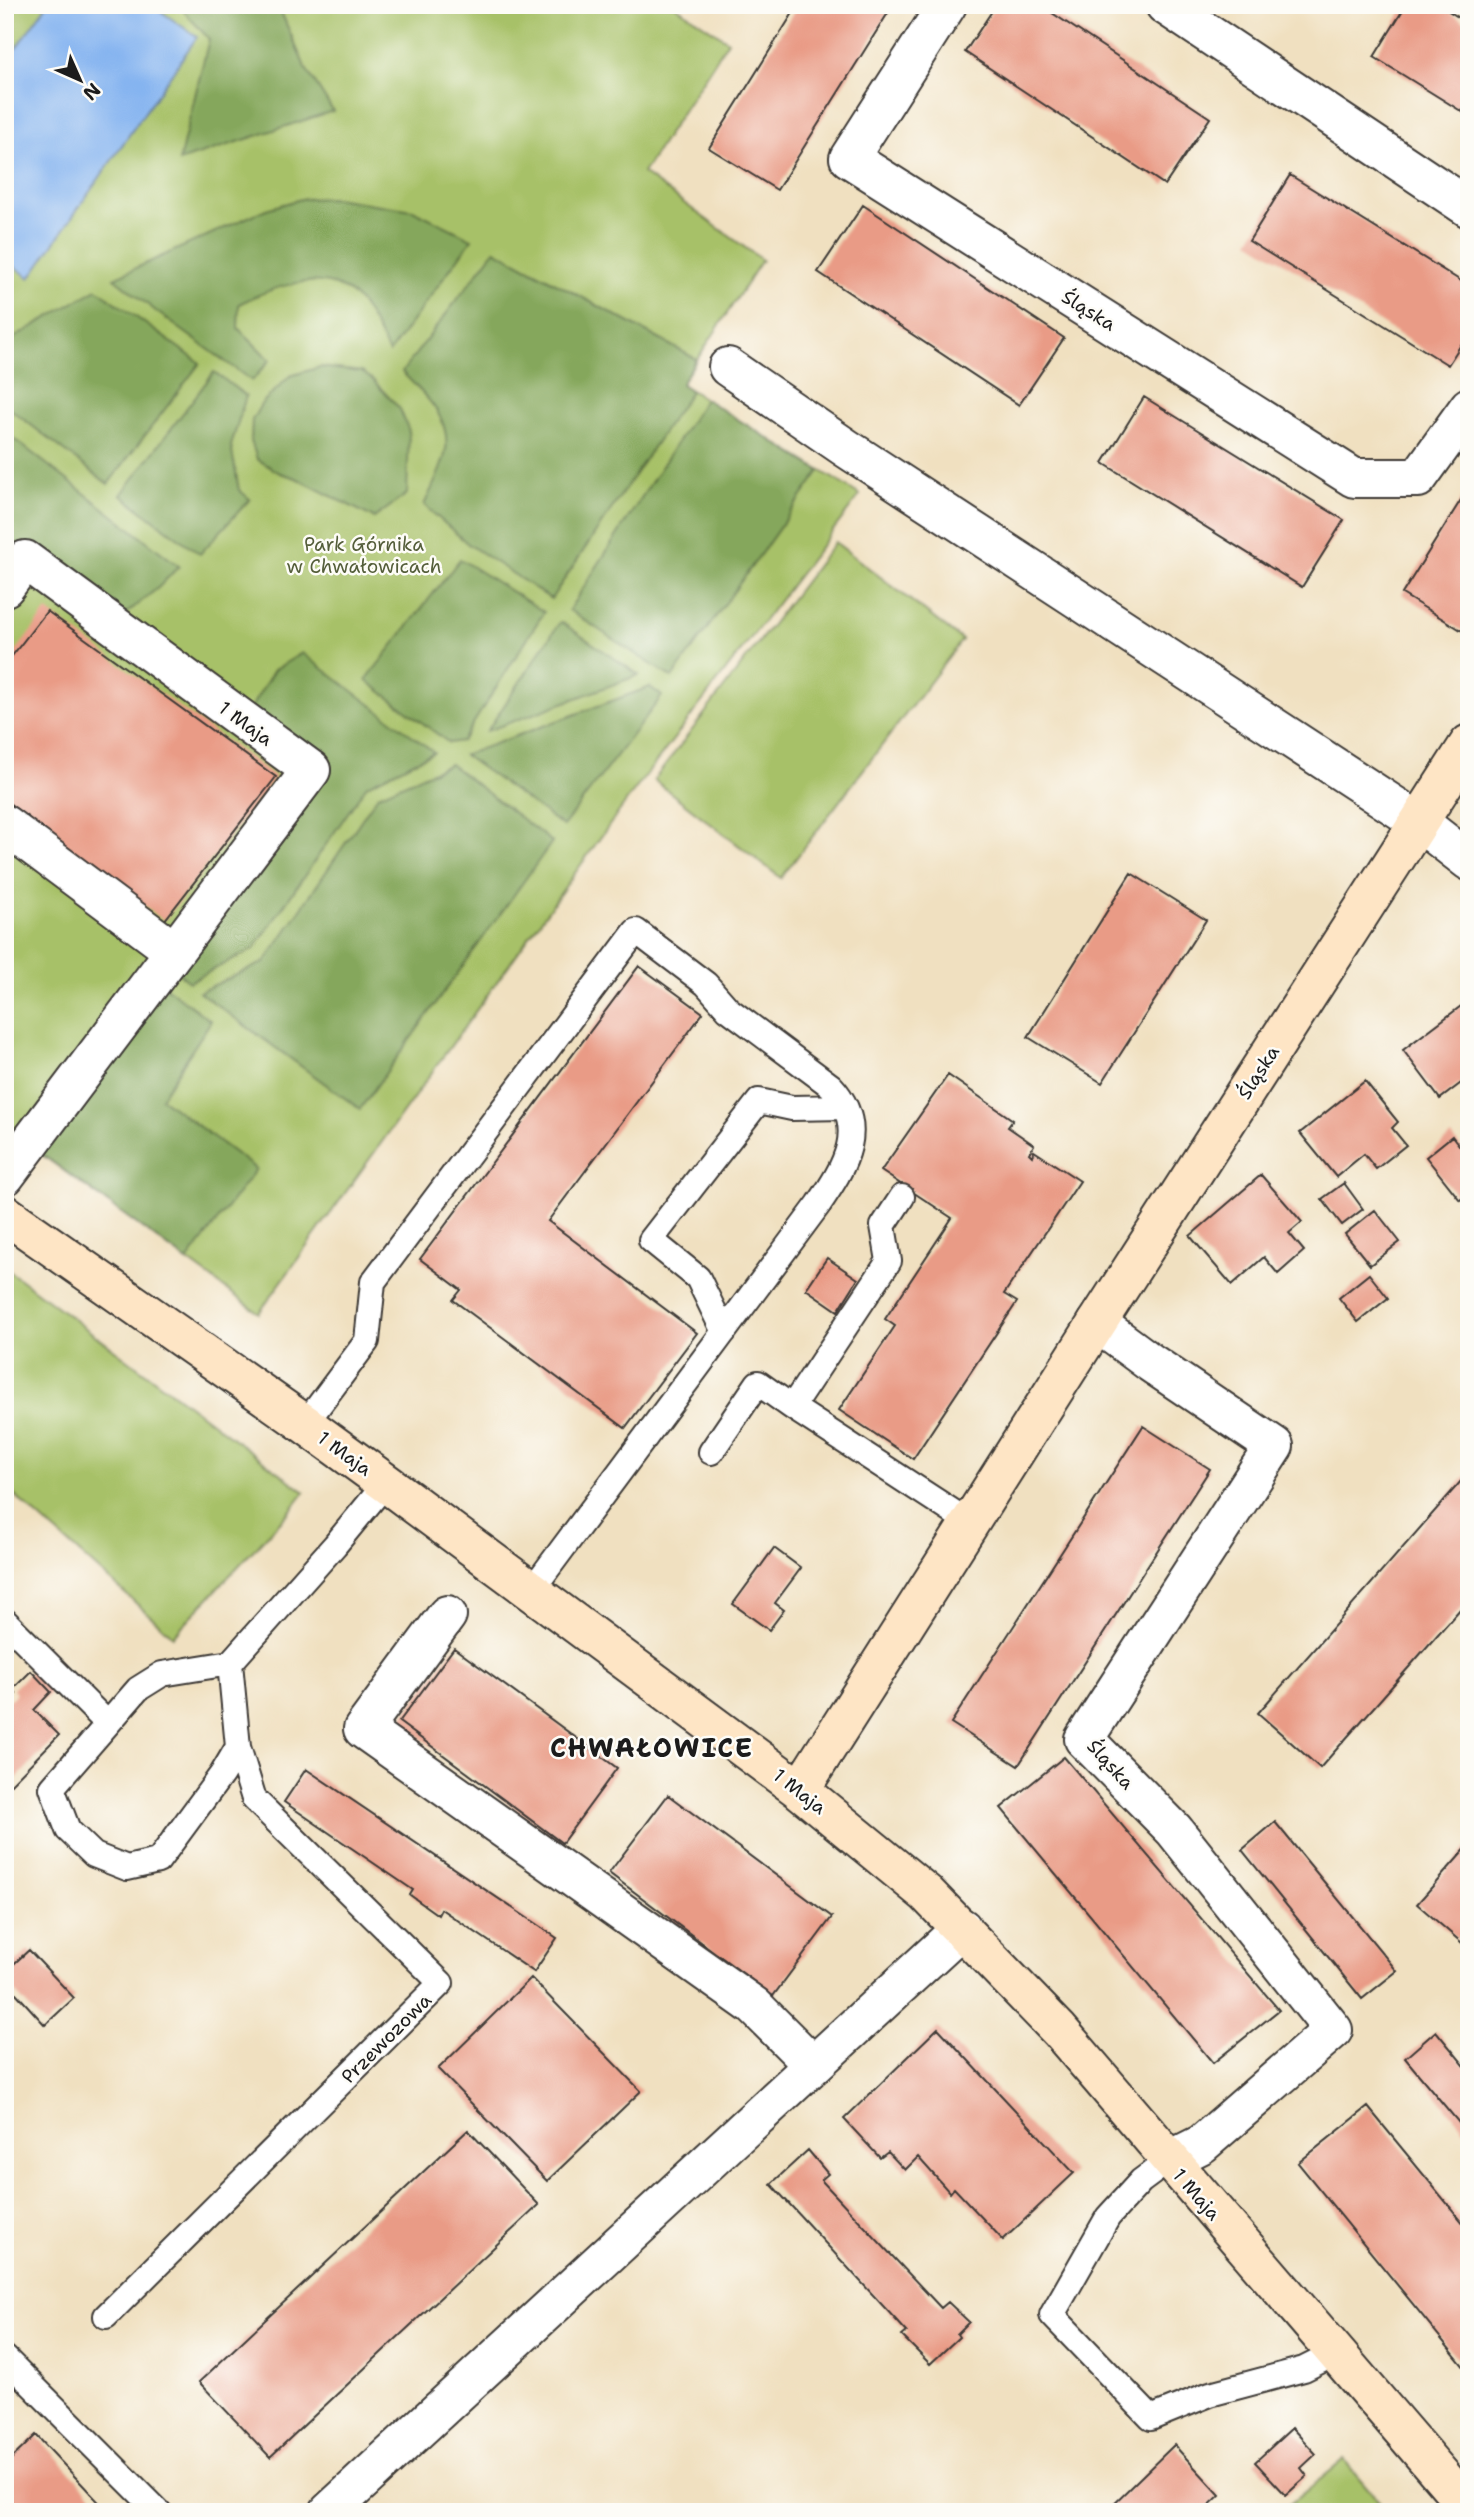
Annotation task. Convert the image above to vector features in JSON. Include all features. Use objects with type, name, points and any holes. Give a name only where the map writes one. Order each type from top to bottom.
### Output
[{"type":"main road","name":"Śląska","points":[[800,1790],[1469,744]]},
{"type":"main road","name":"1 Maja","points":[[5,1214],[386,1483],[800,1790],[908,1878],[962,1928],[1059,2030],[1168,2161],[1469,2508]]},
{"type":"street","name":"Śląska","points":[[947,5],[849,158],[1354,478],[1418,478],[1469,407]]},
{"type":"street","points":[[1165,5],[1469,208]]},
{"type":"street","points":[[728,367],[846,448],[1419,822],[1469,861]]},
{"type":"street","name":"1 Maja","points":[[5,587],[25,560],[311,770],[5,1176]]},
{"type":"street","points":[[5,825],[174,951]]},
{"type":"street","name":"Śląska","points":[[1097,1323],[1275,1446],[1084,1739],[1174,1830],[1333,2030],[1202,2144],[1168,2161]]},
{"type":"street","points":[[447,1615],[363,1728],[754,2006],[813,2065]]},
{"type":"street","points":[[329,2512],[962,1928]]},
{"type":"lane","points":[[305,1424],[367,1341],[373,1282],[636,931],[706,984],[728,1009],[823,1080],[840,1096],[850,1122],[848,1153],[837,1178],[531,1591]]},
{"type":"lane","points":[[724,1332],[698,1278],[652,1240],[759,1101],[792,1108],[845,1107]]},
{"type":"lane","points":[[792,1407],[889,1261],[883,1226],[902,1197]]},
{"type":"lane","points":[[711,1452],[758,1382],[970,1523]]},
{"type":"lane","points":[[238,1747],[222,1774],[158,1861],[127,1868],[94,1856],[68,1830],[52,1788],[138,1689],[162,1674],[230,1663],[386,1483]]},
{"type":"lane","points":[[5,1620],[107,1723]]},
{"type":"lane","name":"Przewozowa","points":[[106,2316],[441,1983],[254,1799],[238,1747],[230,1663]]},
{"type":"lane","points":[[1168,2161],[1141,2181],[1108,2217],[1052,2315],[1151,2417],[1210,2394],[1304,2370],[1336,2353]]},
{"type":"lane","points":[[5,2358],[159,2512]]},
{"type":"green space","name":"Park Górnika w Chwałowicach","points":[[5,5],[674,5],[728,41],[643,173],[762,260],[681,384],[860,495],[631,795],[259,1313],[5,1128]]},
{"type":"green space","points":[[178,5],[278,5],[305,67],[333,111],[179,161],[209,39]]},
{"type":"green space","points":[[334,198],[413,210],[472,239],[389,353],[367,311],[350,293],[336,285],[320,282],[287,285],[239,304],[238,328],[270,360],[252,381],[114,278],[266,209],[301,199]]},
{"type":"green space","points":[[495,250],[696,359],[681,384],[691,391],[551,599],[468,544],[424,505],[443,462],[446,437],[444,426],[433,406],[402,372]]},
{"type":"green space","points":[[97,289],[200,363],[108,484],[5,405],[5,343]]},
{"type":"green space","points":[[320,367],[362,372],[400,409],[409,431],[407,494],[374,518],[296,478],[280,473],[257,459],[251,441],[252,420],[262,403],[290,376]]},
{"type":"green space","points":[[214,372],[246,396],[231,446],[239,490],[250,499],[200,554],[121,495]]},
{"type":"green space","points":[[705,399],[820,471],[672,678],[569,610]]},
{"type":"green space","points":[[5,432],[179,566],[159,587],[123,616],[5,571]]},
{"type":"green space","points":[[835,542],[962,640],[781,878],[654,780]]},
{"type":"green space","points":[[460,559],[544,612],[462,741],[449,743],[366,680]]},
{"type":"green space","points":[[560,622],[639,675],[487,731]]},
{"type":"green space","points":[[302,653],[434,752],[367,785],[254,949],[189,982],[173,968],[321,767],[248,712],[274,670]]},
{"type":"green space","points":[[650,687],[662,696],[563,826],[464,755]]},
{"type":"green space","points":[[450,764],[552,842],[360,1109],[199,992],[265,962],[378,795]]},
{"type":"green space","points":[[163,985],[211,1021],[161,1098],[256,1169],[187,1261],[35,1149]]},
{"type":"green space","points":[[5,1268],[305,1492],[173,1636],[5,1487]]},
{"type":"green space","points":[[1344,2460],[1388,2512],[1280,2512]]},
{"type":"water","points":[[47,5],[152,5],[197,37],[30,278],[5,260],[5,63]]},
{"type":"building","points":[[798,5],[893,5],[777,190],[709,148]]},
{"type":"building","points":[[996,5],[1040,5],[1210,118],[1165,185],[965,52]]},
{"type":"building","points":[[1406,5],[1439,5],[1469,24],[1469,116],[1374,57]]},
{"type":"building","points":[[1290,175],[1469,286],[1469,332],[1448,365],[1249,241]]},
{"type":"building","points":[[863,205],[1064,338],[1019,405],[818,272]]},
{"type":"building","points":[[1144,397],[1344,520],[1302,587],[1103,463]]},
{"type":"building","points":[[1469,487],[1469,635],[1402,594]]},
{"type":"building","points":[[47,611],[276,777],[164,921],[5,800],[5,665]]},
{"type":"building","points":[[1131,873],[1206,920],[1102,1083],[1028,1037]]},
{"type":"building","points":[[639,966],[703,1013],[548,1221],[697,1333],[625,1428],[453,1300],[461,1290],[420,1259]]},
{"type":"building","points":[[1469,1000],[1469,1077],[1440,1099],[1403,1050]]},
{"type":"building","points":[[948,1075],[1013,1120],[1008,1127],[1034,1145],[1029,1153],[1032,1156],[1034,1151],[1080,1181],[1004,1294],[1017,1302],[913,1459],[839,1410],[895,1326],[885,1319],[952,1218],[881,1171]]},
{"type":"building","points":[[1365,1081],[1398,1122],[1392,1128],[1406,1145],[1376,1169],[1364,1154],[1336,1177],[1300,1133]]},
{"type":"building","points":[[1452,1136],[1469,1158],[1469,1193],[1460,1200],[1426,1157]]},
{"type":"building","points":[[1261,1175],[1302,1222],[1289,1233],[1304,1251],[1278,1274],[1264,1257],[1232,1285],[1190,1236]]},
{"type":"building","points":[[1344,1183],[1363,1209],[1342,1225],[1322,1199]]},
{"type":"building","points":[[1375,1210],[1400,1242],[1370,1265],[1345,1234]]},
{"type":"building","points":[[827,1258],[858,1279],[838,1311],[806,1289]]},
{"type":"building","points":[[1369,1274],[1388,1298],[1358,1322],[1339,1298]]},
{"type":"building","points":[[1143,1426],[1210,1469],[1018,1766],[951,1723]]},
{"type":"building","points":[[1469,1472],[1469,1599],[1320,1768],[1258,1713]]},
{"type":"building","points":[[774,1548],[801,1568],[775,1603],[784,1610],[769,1630],[733,1604]]},
{"type":"building","points":[[454,1648],[617,1768],[562,1843],[399,1722]]},
{"type":"building","points":[[31,1671],[51,1692],[34,1710],[59,1735],[5,1790],[5,1696],[10,1700],[16,1693],[13,1689]]},
{"type":"building","points":[[1064,1757],[1279,2010],[1213,2063],[1001,1808]]},
{"type":"building","points":[[306,1769],[557,1938],[534,1972],[441,1909],[438,1915],[410,1895],[413,1890],[284,1802]]},
{"type":"building","points":[[668,1795],[832,1917],[773,1996],[609,1873]]},
{"type":"building","points":[[1275,1822],[1397,1971],[1362,1999],[1242,1850]]},
{"type":"building","points":[[1469,1845],[1469,1949],[1417,1904]]},
{"type":"building","points":[[29,1950],[74,1998],[45,2025],[5,1981],[5,1972]]},
{"type":"building","points":[[531,1978],[641,2091],[547,2181],[438,2069]]},
{"type":"building","points":[[938,2028],[1074,2173],[1003,2240],[954,2188],[950,2193],[918,2157],[905,2170],[888,2152],[880,2158],[844,2119]]},
{"type":"building","points":[[1436,2031],[1469,2071],[1469,2135],[1405,2058]]},
{"type":"building","points":[[1368,2107],[1469,2230],[1469,2373],[1298,2163]]},
{"type":"building","points":[[468,2130],[539,2205],[270,2457],[199,2382]]},
{"type":"building","points":[[808,2150],[828,2174],[821,2180],[941,2308],[948,2302],[969,2322],[957,2334],[959,2337],[930,2364],[902,2336],[907,2332],[771,2184]]},
{"type":"building","points":[[1292,2428],[1316,2454],[1301,2468],[1307,2476],[1286,2495],[1255,2462]]},
{"type":"building","points":[[36,2435],[108,2512],[21,2512],[5,2495],[5,2465]]},
{"type":"building","points":[[1174,2445],[1220,2495],[1202,2512],[1105,2512]]},
{"type":"district","name":"CHWAŁOWICE","points":[[652,1748]]}]
